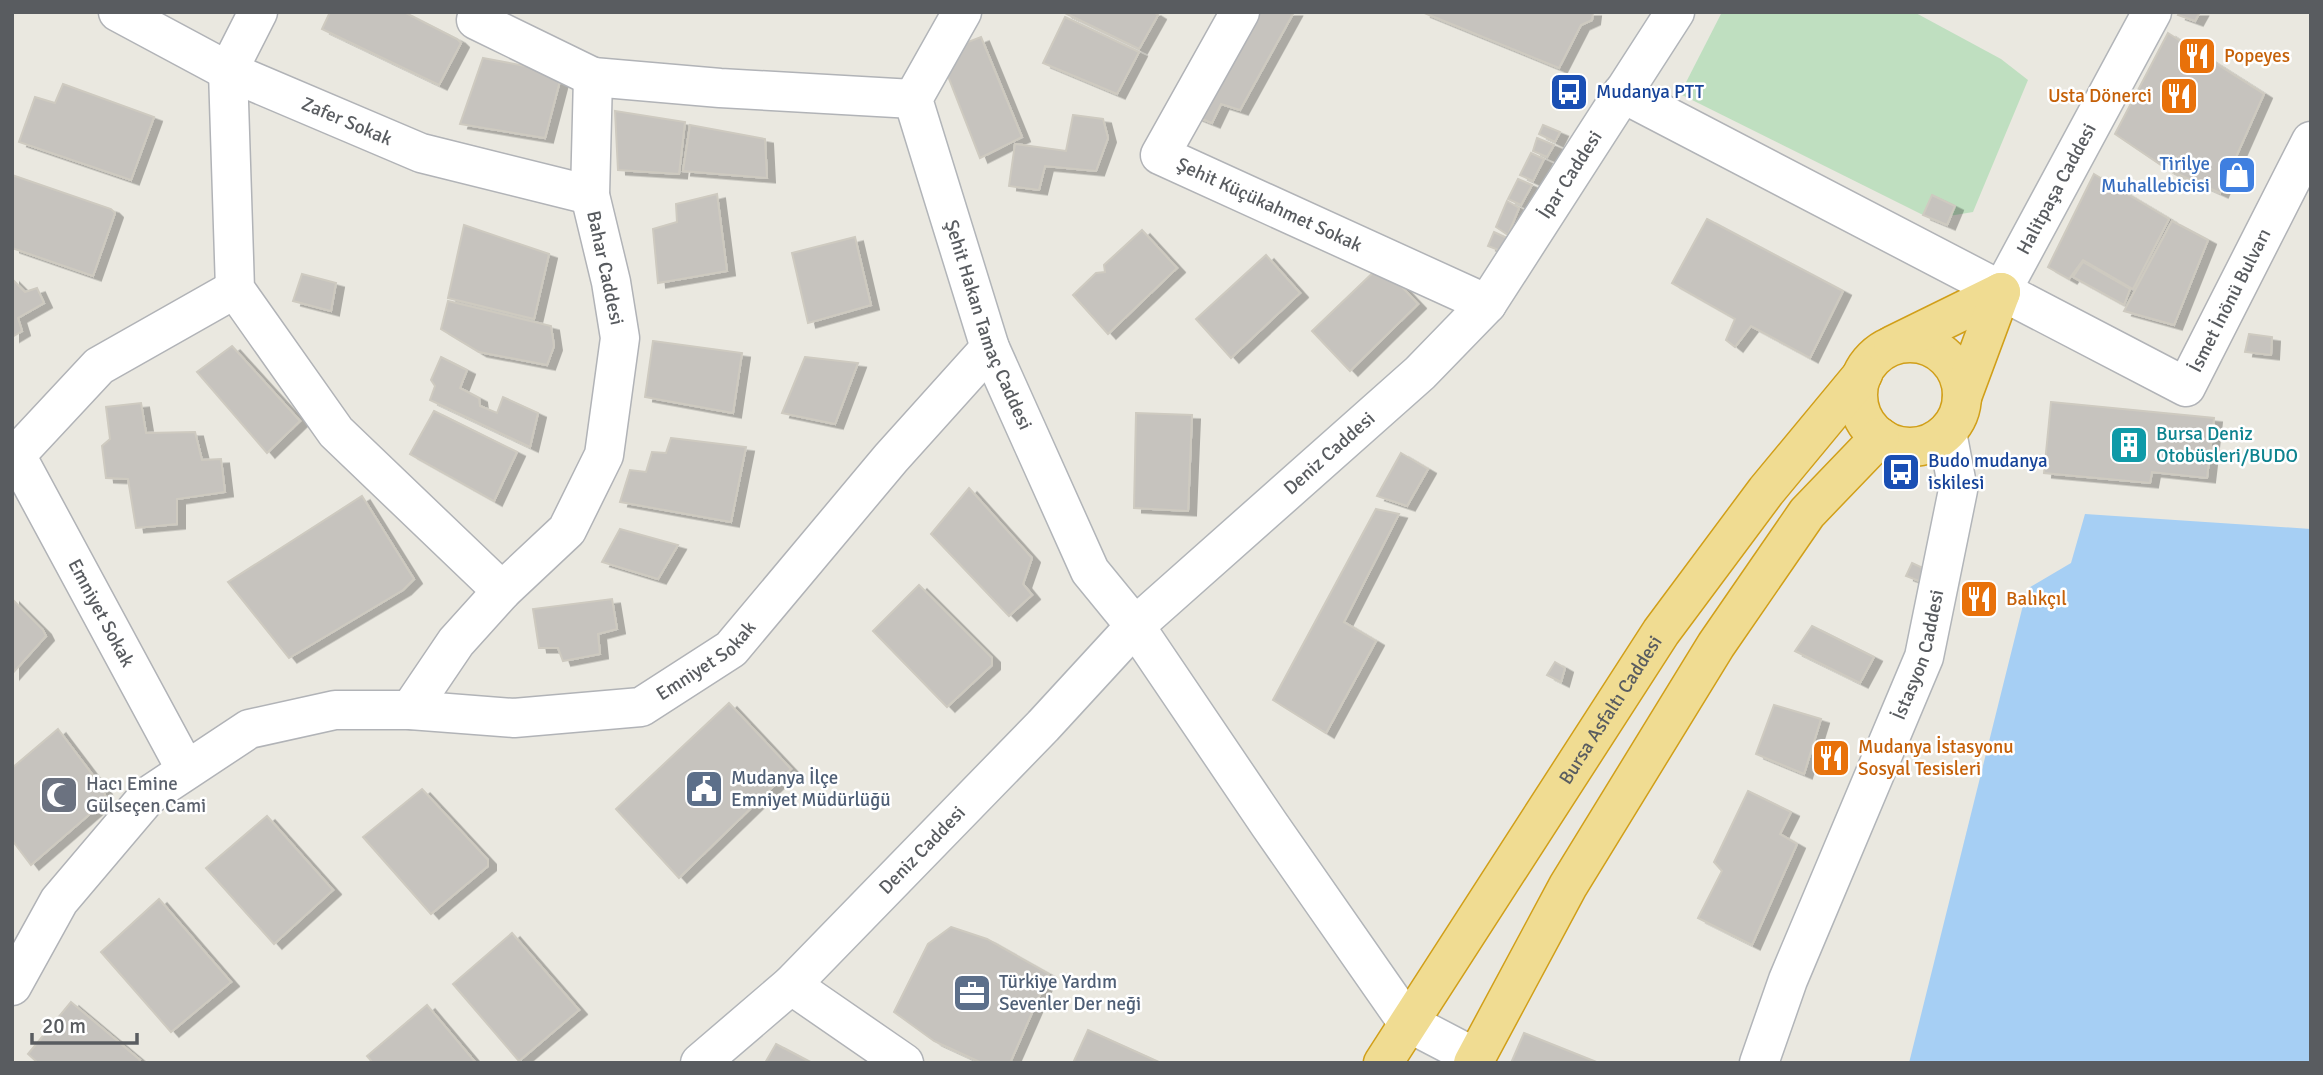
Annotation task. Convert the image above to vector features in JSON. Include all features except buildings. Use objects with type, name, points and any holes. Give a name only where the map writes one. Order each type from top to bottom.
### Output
[{"type":"highway","points":[[1890,347],[1907,343],[1924,344],[1939,352],[1952,364],[1960,379],[1961,410],[1947,432],[1932,442],[1914,446],[1897,445],[1881,437],[1868,425],[1860,408],[1858,391],[1863,374],[1870,362],[1890,347],[2001,292]]},
{"type":"highway","points":[[1962,397],[2001,292]]},
{"type":"highway","name":"Bursa Asfaltı Caddesi","points":[[1383,1063],[1661,632],[1766,491],[1863,374]]},
{"type":"highway","points":[[1474,1060],[1568,886],[1716,645],[1807,513],[1881,437]]},
{"type":"street","name":"Zafer Sokak","points":[[118,12],[228,71],[421,153],[590,195]]},
{"type":"street","points":[[258,12],[228,71],[235,289],[336,432],[502,591]]},
{"type":"street","points":[[476,20],[593,77],[720,88],[913,99],[962,12]]},
{"type":"street","name":"Şehit Küçükahmet Sokak","points":[[1240,12],[1160,155],[1488,304]]},
{"type":"street","name":"İpar Caddesi","points":[[1488,304],[1675,12]]},
{"type":"street","name":"Halitpaşa Caddesi","points":[[2001,292],[2152,12]]},
{"type":"street","name":"Bahar Caddesi","points":[[410,710],[456,642],[502,591],[568,530],[604,455],[620,338],[611,282],[590,195],[593,77]]},
{"type":"street","points":[[1622,93],[2001,292]]},
{"type":"street","name":"Şehit Hakan Tamaç Caddesi","points":[[913,99],[990,348],[1090,571],[1135,626]]},
{"type":"street","name":"İsmet İnönü Bulvarı","points":[[2001,292],[2186,387],[2311,141]]},
{"type":"street","name":"Emniyet Sokak","points":[[186,771],[16,455],[99,366],[235,289]]},
{"type":"street","name":"Deniz Caddesi","points":[[700,1063],[791,985],[1043,726],[1135,626],[1420,373],[1488,304]]},
{"type":"street","name":"Emniyet Sokak","points":[[12,986],[59,901],[148,796],[249,729],[335,710],[410,710],[514,718],[640,707],[731,649],[891,458],[990,348]]},
{"type":"street","name":"İstasyon Caddesi","points":[[1759,1063],[1787,980],[1924,657],[1958,490],[1947,432]]},
{"type":"street","points":[[1135,626],[1408,1022],[1474,1060]]},
{"type":"street","points":[[791,985],[904,1063]]},
{"type":"green space","points":[[1722,12],[1914,12],[2001,59],[2028,80],[1973,212],[1931,219],[1680,94]]},
{"type":"water","points":[[2085,514],[2311,529],[2311,1063],[1909,1063],[2027,589],[2071,563]]},
{"type":"place","name":"Popeyes","points":[[2197,56]]},
{"type":"place","name":"Mudanya PTT","points":[[1569,92]]},
{"type":"place","name":"Usta Dönerci","points":[[2179,96]]},
{"type":"place","name":"Tirilye Muhallebicisi","points":[[2237,175]]},
{"type":"place","name":"Bursa Deniz Otobüsleri/BUDO","points":[[2129,445]]},
{"type":"place","name":"Budo mudanya iskilesi","points":[[1901,472]]},
{"type":"place","name":"Balıkçıl","points":[[1979,599]]},
{"type":"place","name":"Mudanya İstasyonu Sosyal Tesisleri","points":[[1831,758]]},
{"type":"place","name":"Mudanya İlçe Emniyet Müdürlüğü","points":[[704,789]]},
{"type":"place","name":"Hacı Emine Gülseçen Cami","points":[[59,795]]},
{"type":"place","name":"Türkiye Yardım Sevenler Der neği","points":[[972,993]]}]
